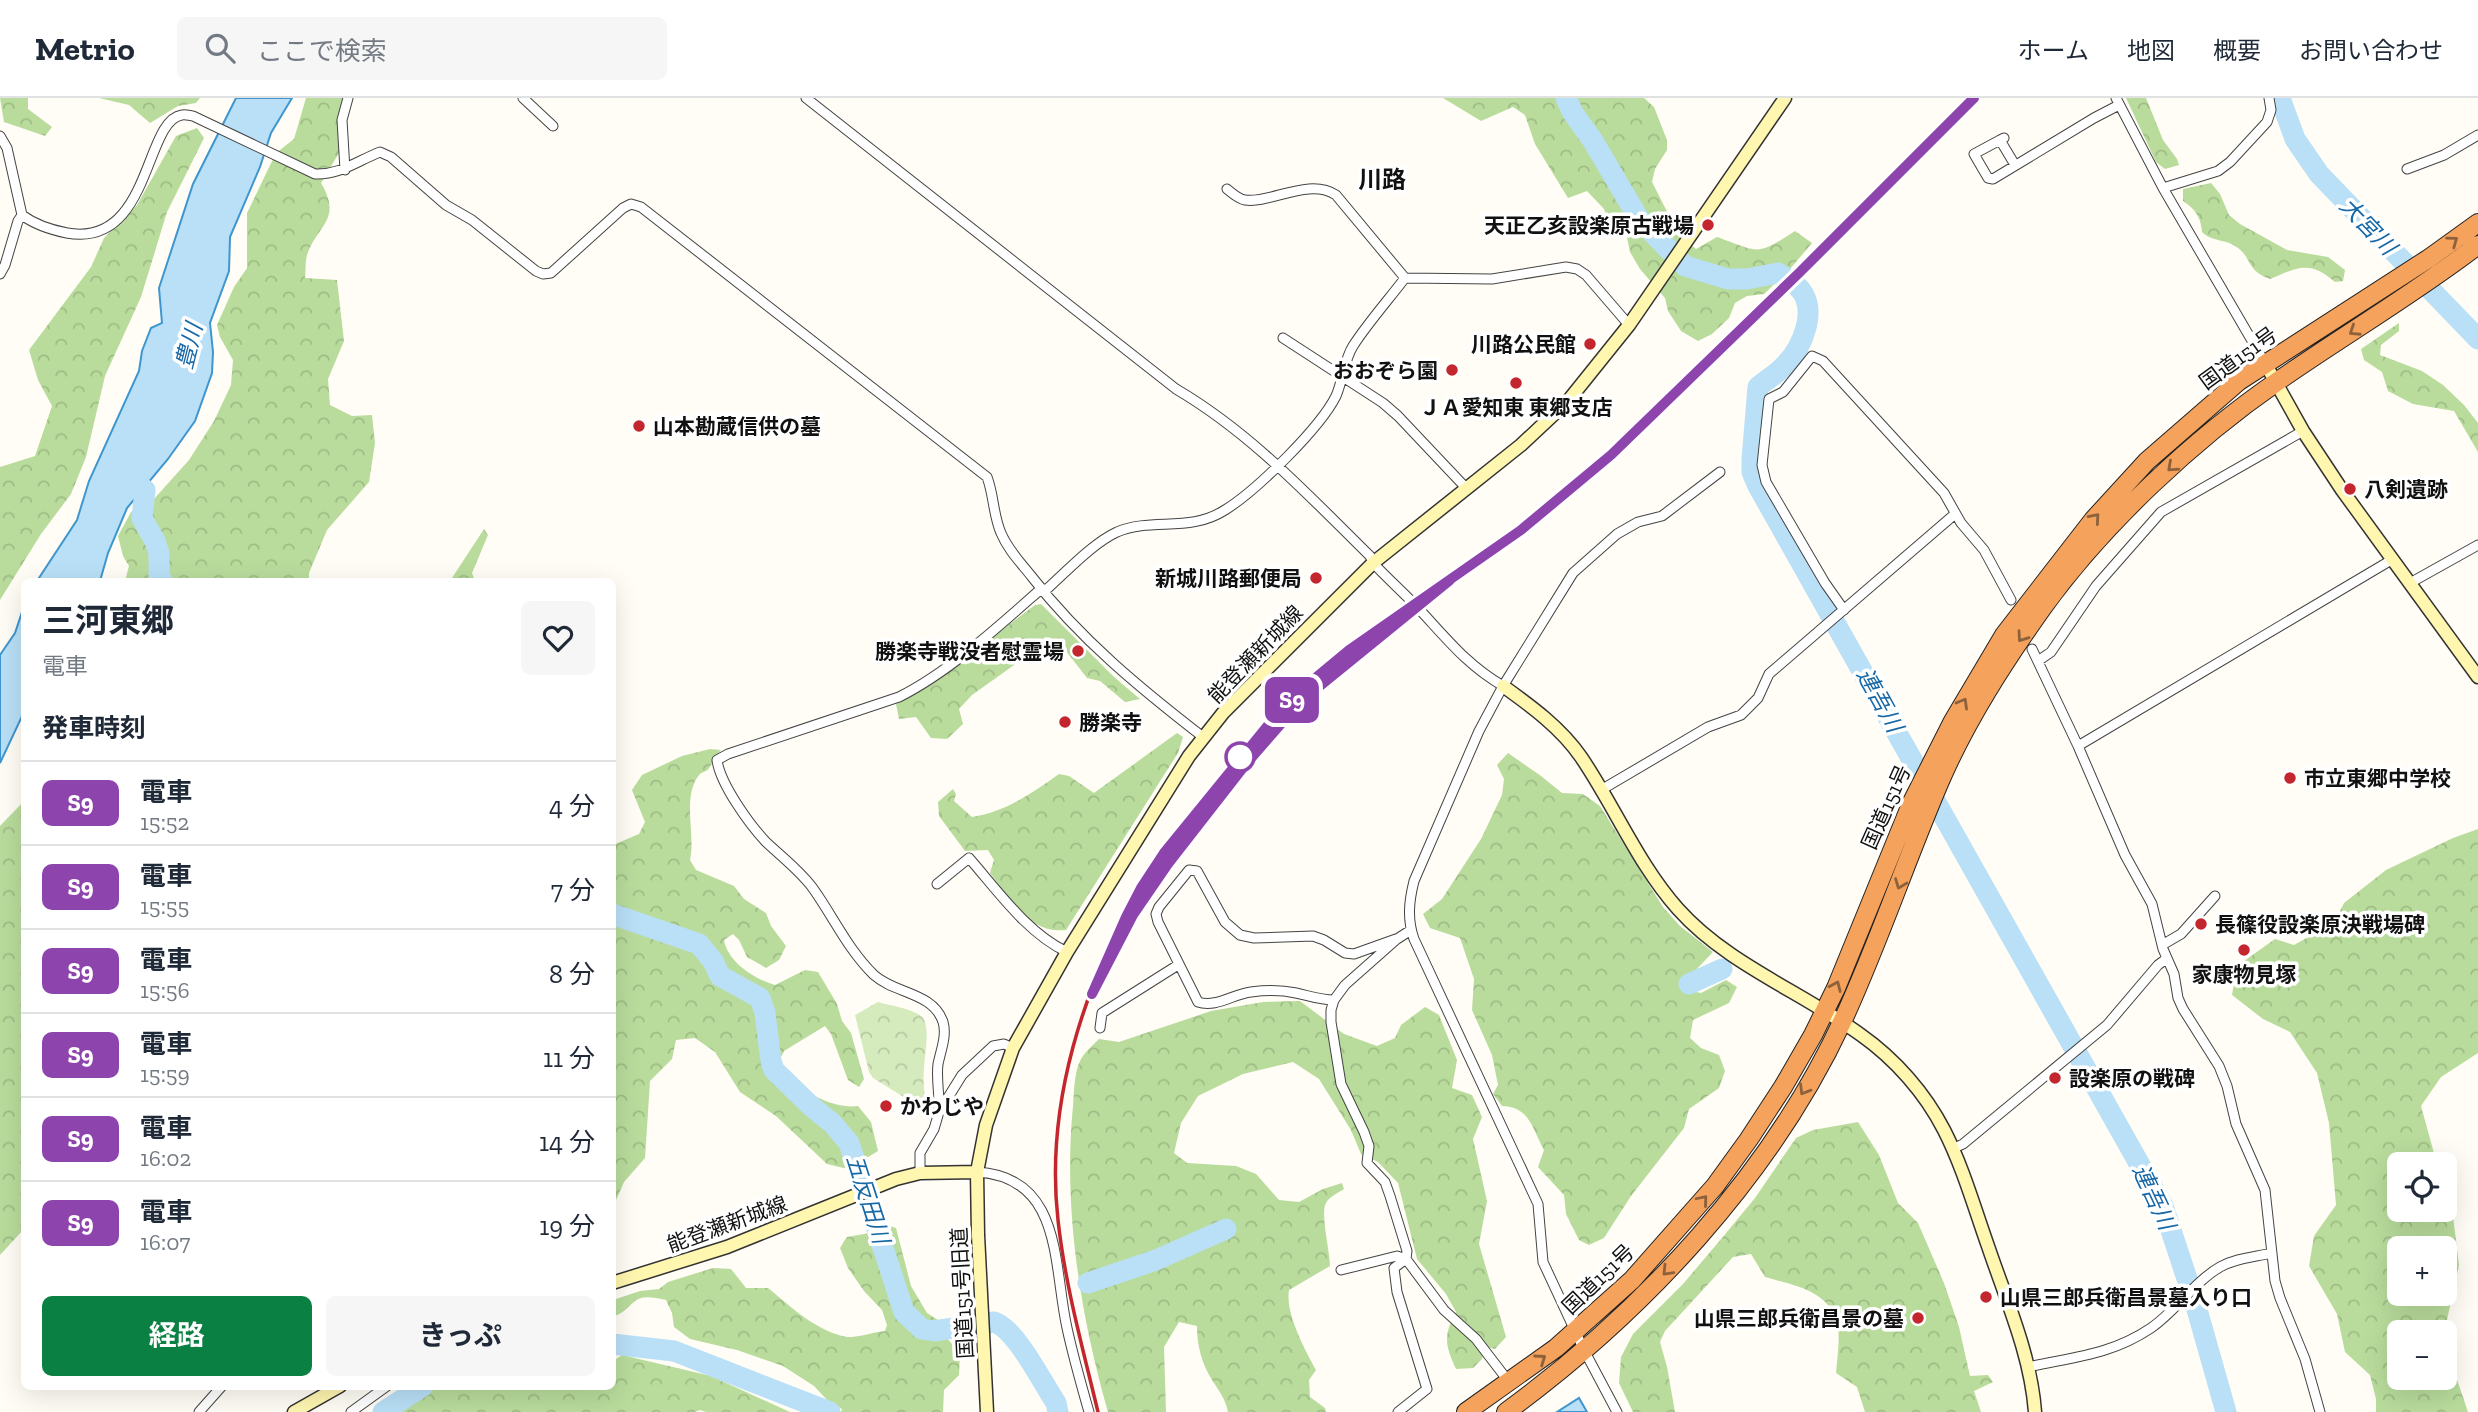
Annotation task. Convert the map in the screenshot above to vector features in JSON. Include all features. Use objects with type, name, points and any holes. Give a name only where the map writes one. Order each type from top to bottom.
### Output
[{"type":"highway","name":"国道151号","points":[[1465,1412],[1576,1331],[1632,1280],[1715,1186],[1783,1087],[1825,1011],[1912,802],[1930,763],[1980,672],[2004,635],[2076,540],[2147,461],[2239,381],[2428,259],[2478,223]]},
{"type":"highway","name":"国道151号","points":[[1506,1412],[1584,1350],[1645,1293],[1692,1245],[1765,1151],[1801,1095],[1842,1022],[1884,926],[1941,779],[1994,679],[2045,604],[2080,560],[2143,493],[2230,418],[2277,382],[2412,294],[2478,245]]},
{"type":"main road","name":"能登瀬新城線","points":[[977,1172],[986,1125],[1013,1048],[1067,952],[1203,737],[1223,713],[1373,563],[1549,421],[1590,376],[1785,98]]},
{"type":"main road","points":[[2265,363],[2303,431],[2478,677]]},
{"type":"main road","points":[[1503,686],[1558,730],[1580,755],[1652,875],[1679,910],[1717,944],[1825,1011],[1880,1049],[1914,1084],[1944,1130],[1952,1149],[2028,1367],[2035,1412]]},
{"type":"main road","points":[[920,1173],[977,1172]]},
{"type":"main road","name":"国道151号旧道","points":[[977,1172],[987,1412]]},
{"type":"main road","name":"能登瀬新城線","points":[[616,1282],[727,1247],[790,1223],[878,1184],[920,1173]]},
{"type":"main road","points":[[294,1412],[333,1390]]},
{"type":"street","points":[[345,170],[342,120],[348,98]]},
{"type":"street","points":[[523,98],[553,126]]},
{"type":"street","points":[[806,98],[1176,389],[1207,407],[1278,464],[1370,556],[1373,563],[1417,606],[1463,658],[1480,673],[1503,686]]},
{"type":"street","points":[[2163,188],[2218,171],[2230,162],[2267,122],[2271,110],[2269,98]]},
{"type":"street","points":[[2015,165],[2003,139],[1975,154],[1988,178],[1993,179],[2117,102],[2163,188],[2265,363]]},
{"type":"street","points":[[0,136],[9,157],[22,215],[29,220],[72,234],[87,234],[103,229],[122,215],[134,201],[160,138],[172,120],[181,115],[193,116],[315,174],[330,175],[345,170],[380,152],[391,156],[446,205],[472,220],[543,274],[551,273],[623,208],[631,204],[641,207],[987,477],[1001,533],[1041,589],[1090,641],[1163,707],[1203,737]]},
{"type":"street","points":[[2407,169],[2444,155],[2478,135]]},
{"type":"street","points":[[1227,189],[1247,201],[1289,191],[1329,190],[1405,278],[1492,279],[1566,267],[1577,269],[1586,275],[1629,324]]},
{"type":"street","points":[[0,274],[22,215]]},
{"type":"street","points":[[939,1112],[938,1067],[944,1023],[938,1011],[930,1003],[898,990],[874,974],[848,942],[812,887],[765,841],[752,824],[724,781],[717,760],[899,697],[920,687],[1041,589],[1046,589],[1085,555],[1116,533],[1155,525],[1192,524],[1225,510],[1278,464],[1327,411],[1343,378],[1352,346],[1405,278]]},
{"type":"street","points":[[1283,338],[1398,416],[1467,489]]},
{"type":"street","points":[[1842,611],[1784,515],[1766,482],[1762,465],[1769,399],[1783,392],[1812,356],[1823,361],[1923,467],[1984,550],[2011,600]]},
{"type":"street","points":[[2038,661],[2050,652],[2096,586],[2161,512],[2303,431]]},
{"type":"street","points":[[1617,1412],[1584,1350],[1543,1262],[1538,1204],[1447,1014],[1411,930],[1409,901],[1414,881],[1455,781],[1503,686],[1573,573],[1617,534],[1639,522],[1662,516],[1720,472]]},
{"type":"street","points":[[1601,790],[1708,727],[1741,715],[1758,698],[1769,674],[1955,514]]},
{"type":"street","points":[[2410,583],[2478,545]]},
{"type":"street","points":[[2078,746],[2393,559]]},
{"type":"street","points":[[2032,649],[2125,855],[2152,904],[2166,959],[2174,974],[2178,998],[2219,1066],[2227,1086],[2236,1124],[2265,1190],[2275,1281],[2305,1359],[2320,1412]]},
{"type":"street","points":[[937,884],[969,858],[1031,926],[1055,946],[1067,952]]},
{"type":"street","points":[[1334,1000],[1273,991],[1252,992],[1210,1005],[1198,1002],[1178,965],[1156,914],[1158,907],[1189,870],[1193,869],[1197,871],[1225,922],[1240,935],[1254,938],[1313,936],[1345,953],[1354,954],[1397,939]]},
{"type":"street","points":[[2162,945],[2181,933],[2215,896]]},
{"type":"street","points":[[1398,1412],[1427,1389],[1397,1292],[1394,1268],[1406,1259],[1407,1251],[1391,1196],[1384,1182],[1367,1163],[1369,1146],[1341,1084],[1331,1023],[1334,1000],[1345,985],[1411,930]]},
{"type":"street","points":[[1952,1149],[1963,1144],[2070,1058],[2106,1025],[2166,959]]},
{"type":"street","points":[[1100,1028],[1102,1013],[1178,965]]},
{"type":"street","points":[[920,1173],[920,1153],[934,1129],[939,1112],[962,1075],[993,1046],[1004,1044],[1013,1048]]},
{"type":"street","points":[[977,1172],[993,1173],[1022,1185],[1045,1213],[1067,1328],[1089,1412]]},
{"type":"street","points":[[2028,1367],[2087,1357],[2115,1347],[2152,1328],[2219,1268],[2235,1261],[2272,1253]]},
{"type":"street","points":[[1341,1270],[1397,1256],[1406,1259],[1444,1310],[1476,1339],[1508,1382]]},
{"type":"street","points":[[199,1412],[218,1390]]},
{"type":"street","points":[[354,1411],[382,1390]]},
{"type":"green space","points":[[0,98],[28,98],[28,109],[52,127],[45,136],[4,122]]},
{"type":"green space","points":[[99,98],[200,98],[196,103],[178,106],[150,123],[129,105]]},
{"type":"green space","points":[[306,98],[343,98],[339,118],[339,153],[321,183],[327,195],[329,214],[307,255],[305,278],[337,280],[344,341],[328,379],[330,405],[352,416],[372,415],[375,443],[369,482],[327,530],[309,578],[126,578],[129,566],[123,556],[118,536],[131,512],[154,499],[189,460],[214,421],[231,385],[233,360],[220,337],[217,325],[234,287],[247,268],[247,213],[276,153],[294,139]]},
{"type":"green space","points":[[1443,98],[1644,98],[1654,107],[1667,140],[1667,150],[1655,169],[1652,182],[1679,235],[1696,249],[1717,237],[1750,249],[1764,248],[1795,231],[1812,243],[1764,294],[1747,296],[1735,303],[1729,318],[1712,334],[1698,341],[1681,331],[1668,311],[1665,298],[1640,269],[1630,252],[1625,228],[1608,219],[1604,209],[1587,191],[1568,198],[1535,144],[1525,115],[1513,107],[1481,121]]},
{"type":"green space","points":[[2126,98],[2146,98],[2163,140],[2179,165],[2165,169],[2156,162]]},
{"type":"green space","points":[[197,128],[204,138],[167,212],[141,297],[105,376],[86,457],[71,494],[41,534],[0,600],[0,467],[35,456],[52,406],[38,380],[29,350],[91,267],[104,238],[137,205],[176,136]]},
{"type":"green space","points":[[2211,183],[2220,194],[2229,215],[2240,224],[2287,250],[2328,257],[2345,270],[2343,281],[2335,282],[2311,268],[2288,271],[2270,279],[2257,272],[2238,248],[2206,235],[2202,232],[2197,214],[2183,201],[2183,189]]},
{"type":"green space","points":[[2399,323],[2399,331],[2381,345],[2380,355],[2422,371],[2443,385],[2464,405],[2478,423],[2478,452],[2454,411],[2413,404],[2388,391],[2382,372],[2364,360],[2361,349]]},
{"type":"green space","points":[[484,529],[488,535],[472,573],[474,578],[452,578]]},
{"type":"green space","points":[[1041,604],[1114,677],[1140,699],[1125,702],[1100,681],[1087,678],[1066,651],[1048,641],[972,695],[959,709],[963,724],[947,739],[931,738],[916,717],[899,719],[896,704],[921,690],[1035,605]]},
{"type":"green space","points":[[1177,733],[1183,737],[1178,753],[1066,930],[1041,926],[1022,913],[990,873],[994,860],[988,850],[965,851],[939,816],[938,802],[953,789],[956,794],[954,801],[972,817],[1007,806],[1029,795],[1059,774],[1069,776],[1094,793]]},
{"type":"green space","points":[[710,749],[721,750],[708,769],[700,774],[691,793],[690,860],[696,870],[734,886],[744,899],[766,913],[771,926],[786,946],[779,960],[766,968],[747,957],[733,934],[724,940],[726,948],[743,968],[759,979],[775,985],[805,970],[818,972],[837,1004],[842,1021],[851,1033],[864,1079],[859,1087],[848,1080],[831,1034],[825,1026],[784,1051],[779,1061],[798,1086],[814,1096],[832,1103],[858,1106],[871,1122],[878,1151],[848,1169],[827,1164],[776,1116],[740,1092],[715,1052],[695,1038],[676,1040],[672,1059],[650,1081],[645,1158],[624,1182],[616,1200],[616,844],[639,834],[645,822],[632,790],[642,775],[682,756]]},
{"type":"green space","points":[[1508,753],[1562,793],[1583,794],[1600,806],[1663,907],[1680,926],[1713,952],[1691,975],[1687,990],[1701,993],[1726,980],[1737,987],[1729,1003],[1693,1020],[1690,1038],[1701,1048],[1719,1055],[1725,1071],[1719,1088],[1689,1109],[1684,1128],[1631,1196],[1604,1238],[1589,1245],[1579,1240],[1566,1214],[1564,1195],[1538,1167],[1544,1150],[1529,1120],[1519,1110],[1502,1106],[1493,1094],[1498,1085],[1492,1055],[1472,1010],[1474,979],[1460,938],[1430,928],[1423,914],[1442,899],[1481,839],[1502,795],[1504,779],[1497,765]]},
{"type":"green space","points":[[21,804],[21,1232],[0,1255],[0,826]]},
{"type":"green space","points":[[2478,829],[2478,1053],[2441,1077],[2421,1106],[2434,1152],[2387,1152],[2387,1222],[2454,1222],[2455,1236],[2387,1236],[2387,1306],[2450,1306],[2447,1320],[2387,1320],[2387,1390],[2457,1390],[2457,1380],[2468,1412],[2376,1412],[2370,1375],[2345,1352],[2337,1314],[2309,1266],[2314,1236],[2336,1205],[2329,1123],[2317,1073],[2290,1032],[2263,1019],[2232,995],[2237,966],[2275,939],[2294,945],[2334,923],[2344,903],[2386,870]]},
{"type":"green space","points":[[1300,1001],[1344,1034],[1377,1046],[1395,1038],[1401,1025],[1425,1007],[1439,1015],[1457,1060],[1452,1088],[1472,1095],[1482,1117],[1473,1139],[1487,1201],[1479,1244],[1506,1337],[1495,1349],[1486,1347],[1482,1359],[1473,1368],[1456,1369],[1447,1334],[1456,1312],[1446,1294],[1417,1259],[1398,1183],[1378,1162],[1361,1154],[1351,1130],[1319,1079],[1293,1062],[1243,1074],[1198,1096],[1181,1123],[1174,1153],[1187,1163],[1236,1166],[1256,1174],[1279,1200],[1299,1202],[1323,1189],[1342,1183],[1344,1189],[1329,1199],[1324,1208],[1330,1266],[1289,1290],[1293,1320],[1316,1370],[1309,1380],[1310,1397],[1325,1408],[1326,1412],[1228,1412],[1202,1360],[1197,1326],[1179,1322],[1164,1347],[1166,1412],[1108,1412],[1089,1337],[1072,1222],[1070,1144],[1079,1064],[1099,1039],[1119,1042],[1211,1011],[1263,1002]]},
{"type":"green space","points":[[878,1002],[911,1011],[921,1016],[925,1022],[927,1031],[924,1080],[928,1103],[923,1109],[873,1078],[869,1072],[855,1015]]},
{"type":"green space","points":[[1858,1122],[1879,1155],[1898,1203],[1918,1223],[1944,1283],[1959,1327],[1970,1376],[1988,1375],[1993,1382],[1974,1391],[1981,1412],[1865,1412],[1857,1387],[1836,1373],[1838,1328],[1828,1306],[1811,1292],[1765,1277],[1751,1254],[1733,1257],[1665,1331],[1660,1342],[1675,1412],[1633,1412],[1619,1383],[1621,1357],[1633,1334],[1683,1284],[1722,1238],[1755,1198],[1796,1138],[1813,1130]]},
{"type":"green space","points":[[890,1226],[896,1228],[911,1286],[927,1313],[944,1324],[945,1336],[960,1353],[959,1375],[944,1390],[943,1412],[841,1412],[842,1409],[828,1401],[814,1386],[783,1366],[737,1350],[690,1339],[674,1327],[666,1300],[645,1297],[616,1316],[616,1299],[640,1291],[659,1289],[668,1282],[713,1268],[731,1269],[746,1288],[768,1288],[804,1317],[836,1334],[851,1337],[885,1331],[887,1325],[882,1310],[848,1268],[840,1248],[847,1237]]},
{"type":"green space","points":[[622,1355],[711,1376],[790,1412],[393,1412],[433,1390],[616,1390],[616,1359]]},
{"type":"water","name":"豊川","points":[[236,98],[292,98],[271,133],[260,167],[230,237],[229,271],[210,323],[212,373],[195,421],[168,459],[127,508],[101,578],[39,578],[77,520],[89,481],[139,371],[142,351],[151,328],[162,323],[159,288],[193,184]]},
{"type":"water","points":[[21,615],[21,718],[0,763],[0,655],[15,633]]},
{"type":"water","points":[[1579,1398],[1587,1412],[1557,1412]]},
{"type":"waterway","name":"連吾川","points":[[1566,98],[1639,219],[1685,266],[1728,279],[1747,279],[1778,273],[1797,286],[1804,295],[1808,316],[1803,338],[1784,366],[1758,387],[1752,472],[2163,1206],[2196,1306],[2226,1412]]},
{"type":"waterway","name":"大宮川","points":[[2280,98],[2295,139],[2319,174],[2478,339]]},
{"type":"waterway","name":"五反田川","points":[[127,475],[145,490],[142,518],[159,553],[160,578]]},
{"type":"waterway","name":"五反田川","points":[[616,915],[699,944],[713,961],[720,976],[760,998],[774,1070],[832,1123],[849,1143],[904,1312],[922,1329],[934,1331],[994,1322],[1002,1327],[1028,1357],[1056,1403],[1058,1412]]},
{"type":"waterway","points":[[1689,984],[1722,969]]},
{"type":"waterway","points":[[1088,1283],[1156,1260],[1226,1229]]},
{"type":"waterway","points":[[616,1344],[674,1351],[830,1412]]},
{"type":"waterway","points":[[383,1412],[417,1390]]},
{"type":"railway","points":[[1098,1412],[1061,1244],[1055,1177],[1057,1133],[1063,1090],[1086,1005],[1102,964],[1142,886],[1179,834],[1251,744],[1297,694],[1373,632],[1506,539],[1592,471],[1676,393],[1974,98]]},
{"type":"train","name":"S9","points":[[1450,580],[1316,689],[1246,764],[1168,864],[1133,915],[1092,994],[1126,917],[1164,853],[1278,713],[1349,650],[1521,530],[1611,455],[1974,98]]},
{"type":"place","name":"天正乙亥設楽原古戦場","points":[[1708,225]]},
{"type":"place","name":"川路公民館","points":[[1590,344]]},
{"type":"place","name":"おおぞら園","points":[[1452,370]]},
{"type":"place","name":"ＪＡ愛知東 東郷支店","points":[[1516,383]]},
{"type":"place","name":"山本勘蔵信供の墓","points":[[639,426]]},
{"type":"place","name":"八剣遺跡","points":[[2350,489]]},
{"type":"place","name":"新城川路郵便局","points":[[1316,578]]},
{"type":"place","name":"勝楽寺戦没者慰霊場","points":[[1078,651]]},
{"type":"place","name":"勝楽寺","points":[[1065,722]]},
{"type":"place","name":"市立東郷中学校","points":[[2290,778]]},
{"type":"place","name":"長篠役設楽原決戦場碑","points":[[2201,924]]},
{"type":"place","name":"家康物見塚","points":[[2244,950]]},
{"type":"place","name":"設楽原の戦碑","points":[[2055,1078]]},
{"type":"place","name":"かわじや","points":[[886,1106]]},
{"type":"place","name":"山県三郎兵衛昌景墓入り口","points":[[1986,1297]]},
{"type":"place","name":"山県三郎兵衛昌景の墓","points":[[1918,1318]]},
{"type":"district","name":"川路","points":[[1382,179]]}]
